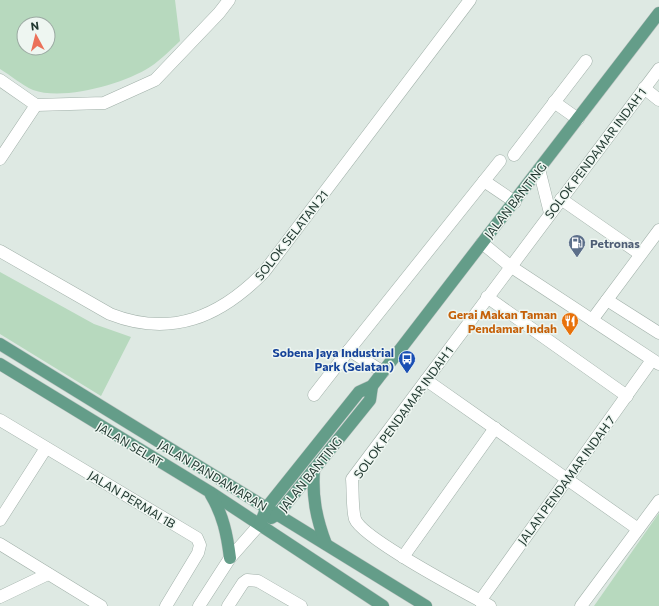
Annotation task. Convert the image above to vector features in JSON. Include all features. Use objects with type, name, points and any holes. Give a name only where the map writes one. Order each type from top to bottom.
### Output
[{"type":"main road","name":"JALAN BANTING","points":[[260,524],[267,507],[359,392],[372,386],[659,13]]},
{"type":"main road","name":"JALAN PANDAMARAN","points":[[0,344],[426,606]]},
{"type":"main road","name":"JALAN SELAT","points":[[0,364],[260,524]]},
{"type":"main road","name":"JALAN BANTING","points":[[260,524],[278,514],[370,400],[372,386]]},
{"type":"main road","points":[[314,469],[314,504],[326,544]]},
{"type":"main road","points":[[210,492],[221,512],[227,532],[230,558]]},
{"type":"main road","name":"JALAN PANDAMARAN","points":[[260,524],[383,606]]},
{"type":"street","points":[[0,80],[36,105],[104,103],[155,80],[219,13],[229,0]]},
{"type":"street","name":"SOLOK SELATAN 21","points":[[0,251],[110,314],[128,321],[160,325],[173,324],[214,312],[250,287],[264,272],[470,0]]},
{"type":"street","points":[[514,155],[586,61]]},
{"type":"street","name":"SOLOK PENDAMAR INDAH 1","points":[[485,603],[404,557],[364,531],[355,519],[352,479],[659,69]]},
{"type":"street","points":[[644,88],[659,100]]},
{"type":"street","points":[[554,102],[578,119]]},
{"type":"street","points":[[0,159],[36,105]]},
{"type":"street","points":[[314,395],[500,161]]},
{"type":"street","points":[[539,169],[550,213]]},
{"type":"street","points":[[484,181],[514,202]]},
{"type":"street","points":[[561,199],[640,254]]},
{"type":"street","points":[[592,320],[640,254],[658,233]]},
{"type":"street","points":[[482,243],[510,266],[656,362]]},
{"type":"street","points":[[487,297],[627,396]]},
{"type":"street","points":[[607,300],[659,333]]},
{"type":"street","points":[[350,350],[383,372]]},
{"type":"street","name":"JALAN PENDAMAR INDAH 7","points":[[485,603],[567,479],[627,396],[656,362]]},
{"type":"street","points":[[426,380],[638,530]]},
{"type":"street","name":"JALAN PERMAI 1B","points":[[0,420],[197,538],[200,545],[198,553],[166,606]]},
{"type":"street","points":[[404,557],[495,428]]},
{"type":"street","points":[[0,520],[46,448]]},
{"type":"street","points":[[581,606],[659,501]]},
{"type":"street","points":[[199,606],[230,558],[260,524]]},
{"type":"street","points":[[0,544],[101,606]]},
{"type":"street","points":[[0,597],[48,574]]},
{"type":"street","points":[[228,606],[243,583],[247,580],[258,581],[288,603],[301,606]]},
{"type":"green space","points":[[0,0],[175,0],[180,41],[162,58],[139,73],[109,85],[76,92],[46,93],[33,90],[0,69]]},
{"type":"green space","points":[[0,272],[94,324],[131,337],[101,396],[0,334]]},
{"type":"green space","points":[[659,513],[659,606],[594,606]]},
{"type":"place","name":"Petronas","points":[[577,258]]},
{"type":"place","name":"Gerai Makan Taman Pendamar Indah","points":[[570,336]]},
{"type":"place","name":"Sobena Jaya Industrial Park (Selatan)","points":[[407,374]]}]
